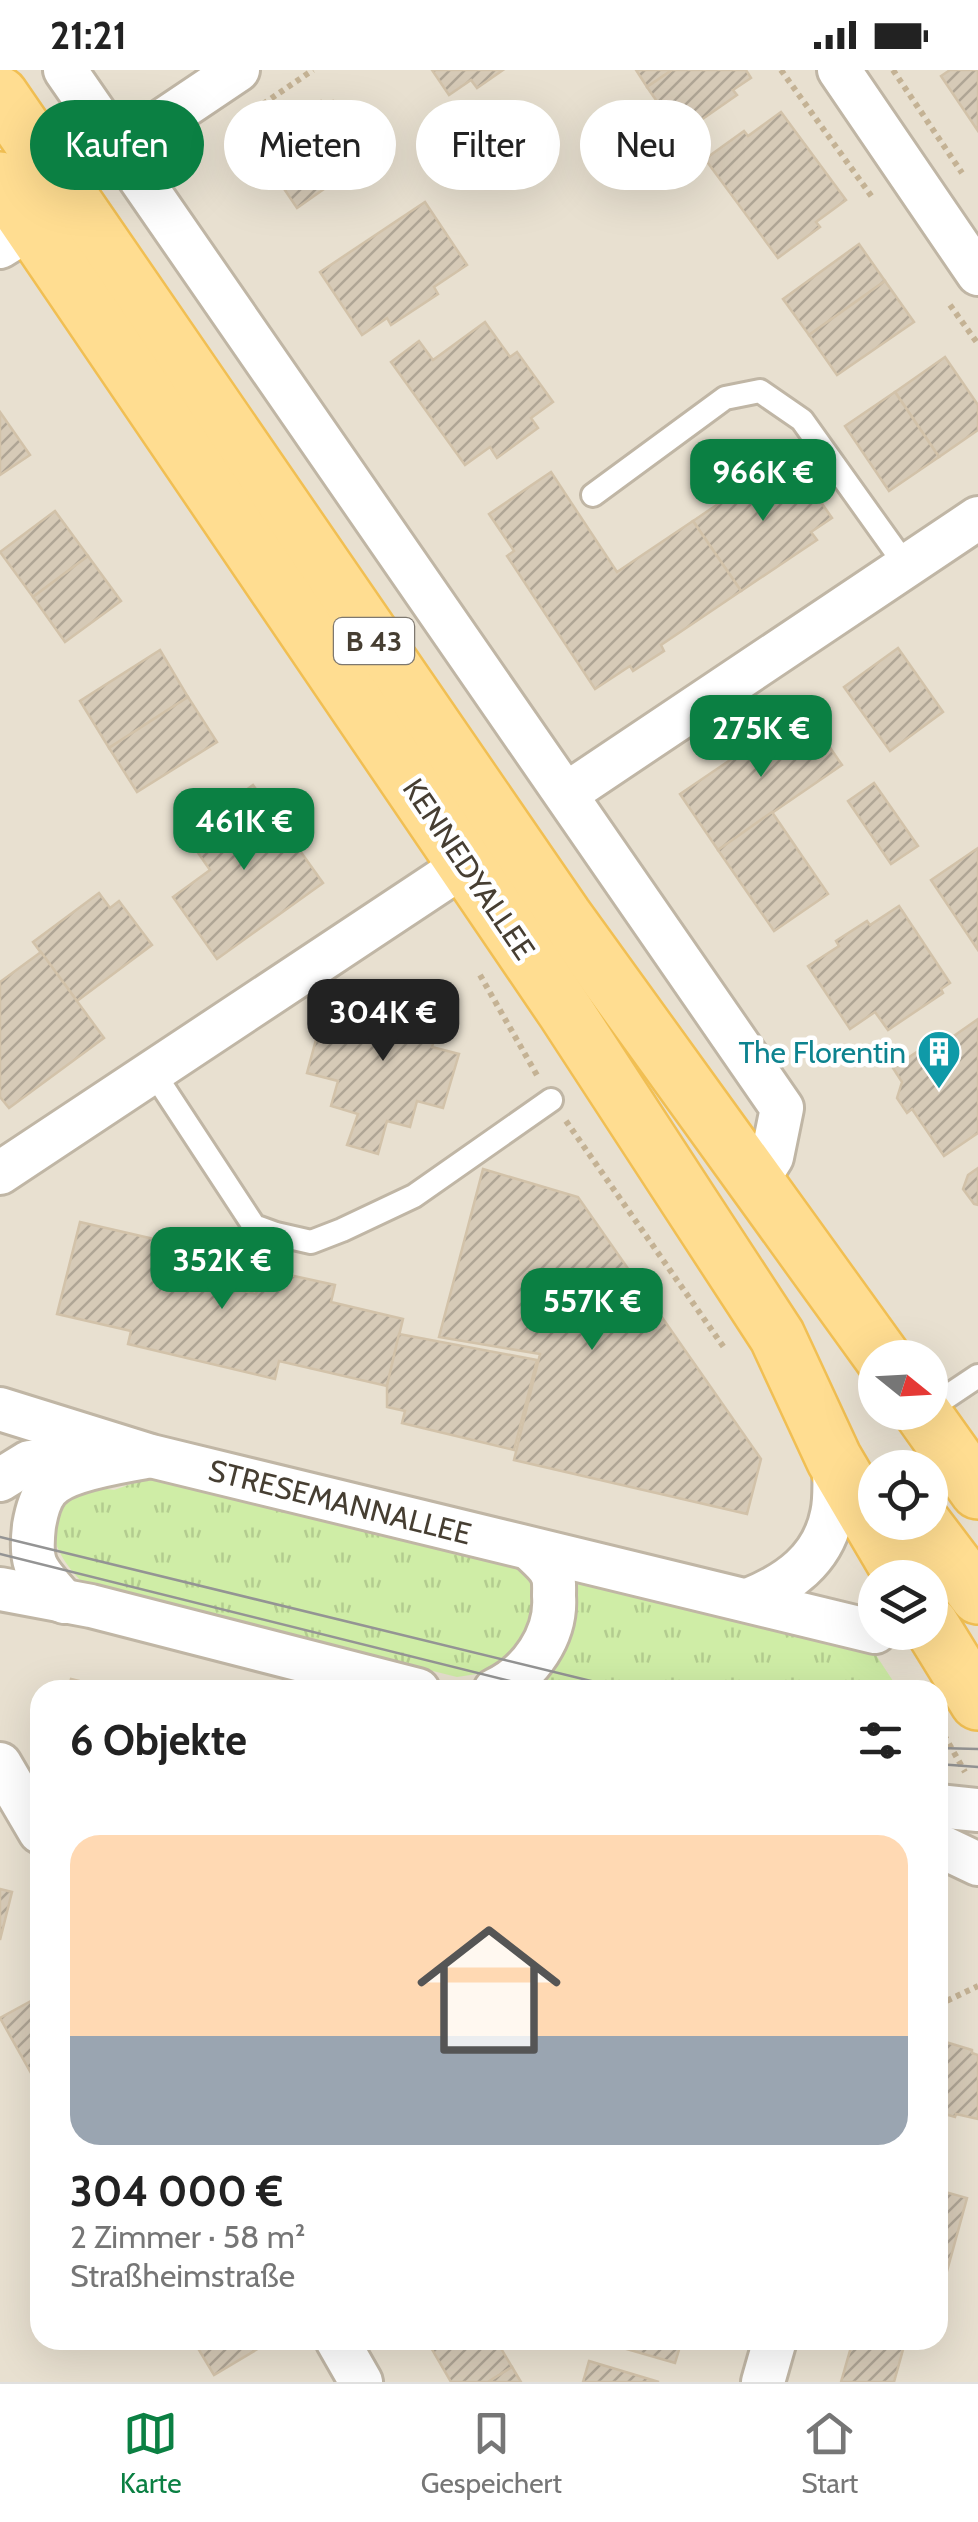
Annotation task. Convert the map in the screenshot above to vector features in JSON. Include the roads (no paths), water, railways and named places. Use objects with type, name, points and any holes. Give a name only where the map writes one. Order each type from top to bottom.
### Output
[{"type":"main road","name":"KENNEDYALLEE","points":[[0,96],[564,916],[870,1340]]},
{"type":"main road","name":"KENNEDYALLEE","points":[[0,180],[16,237],[466,864],[587,1044],[856,1463]]},
{"type":"main road","points":[[935,1430],[978,1491]]},
{"type":"main road","name":"B 43","points":[[856,1463],[896,1560]]},
{"type":"main road","points":[[936,1540],[978,1596]]},
{"type":"main road","points":[[951,1644],[978,1702]]},
{"type":"street","points":[[65,70],[85,100]]},
{"type":"street","points":[[193,100],[238,70]]},
{"type":"street","points":[[839,70],[978,274]]},
{"type":"street","points":[[147,190],[782,1108],[772,1157],[756,1180]]},
{"type":"street","points":[[566,794],[978,518]]},
{"type":"street","points":[[0,1172],[466,864]]},
{"type":"street","name":"STRESEMANNALLEE","points":[[0,1409],[151,1456],[858,1627]]},
{"type":"street","name":"STRESEMANNALLEE","points":[[0,1480],[29,1462],[82,1455],[151,1456]]},
{"type":"street","name":"STRESEMANNALLEE","points":[[64,1602],[33,1563],[36,1513],[48,1488],[72,1474],[151,1456]]},
{"type":"street","points":[[748,1600],[790,1580],[803,1568],[821,1542],[856,1463]]},
{"type":"street","points":[[514,1680],[545,1641],[556,1614],[553,1574],[530,1549]]},
{"type":"street","points":[[4,1593],[91,1606],[379,1680]]},
{"type":"street","points":[[0,1764],[30,1815]]},
{"type":"street","points":[[948,1850],[978,1864]]},
{"type":"street","points":[[343,2350],[362,2382]]},
{"type":"street","points":[[763,2382],[772,2350]]},
{"type":"lane","points":[[593,495],[725,398],[760,391],[802,420],[907,567]]},
{"type":"lane","points":[[152,1072],[254,1226],[312,1242],[414,1196],[551,1100]]},
{"type":"lane","points":[[948,1396],[978,1376]]},
{"type":"tram line","points":[[0,1537],[587,1680]]},
{"type":"tram line","points":[[0,1554],[506,1680]]},
{"type":"tram line","points":[[948,1748],[978,1749]]},
{"type":"tram line","points":[[948,1765],[978,1767]]},
{"type":"place","name":"The Florentin","points":[[939,1090]]}]
